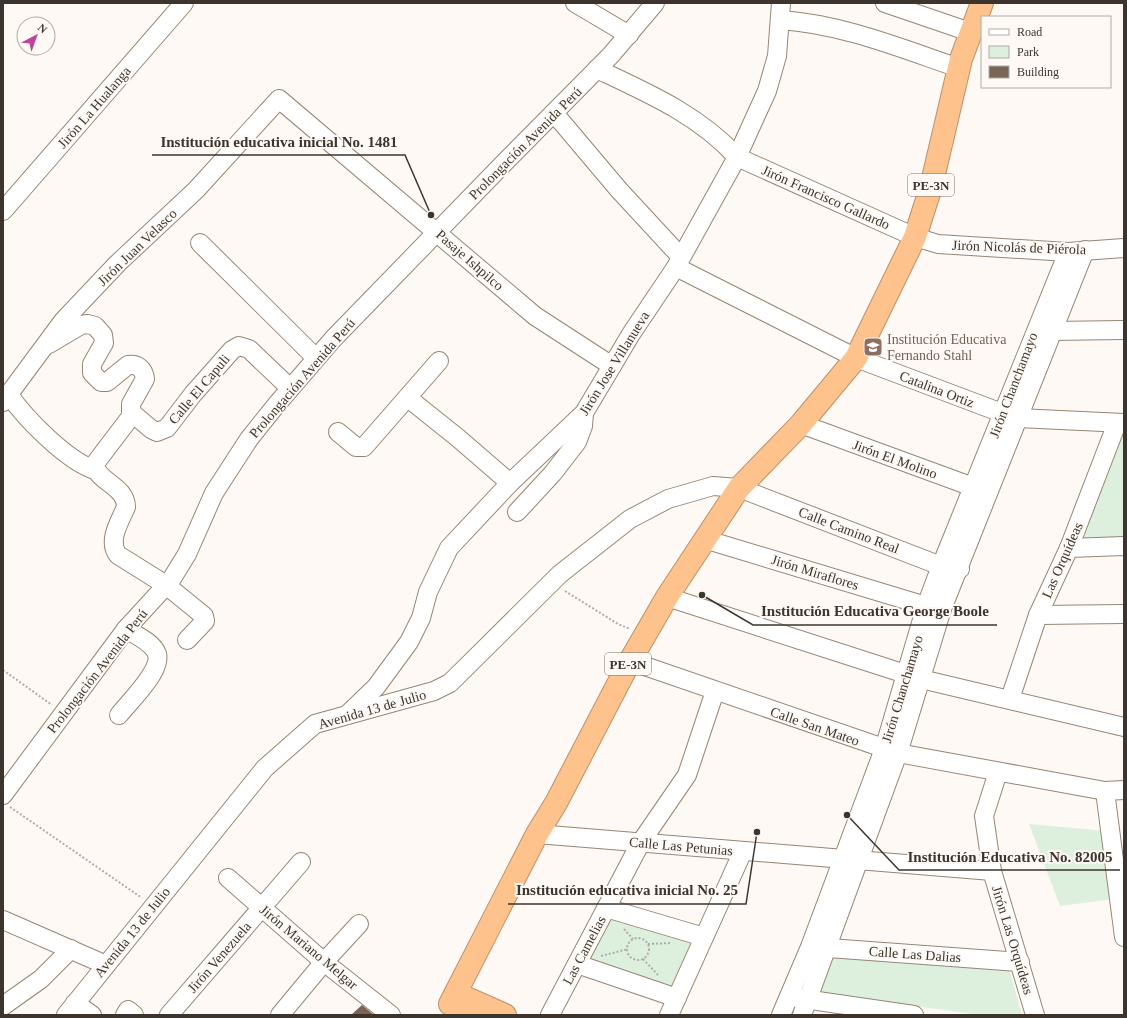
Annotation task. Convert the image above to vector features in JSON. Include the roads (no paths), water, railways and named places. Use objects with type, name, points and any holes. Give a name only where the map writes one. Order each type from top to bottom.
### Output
[{"type":"highway","name":"PE-3N","points":[[454,997],[537,834],[556,803],[630,661],[667,597],[739,488],[801,424],[856,358],[915,237],[931,187],[959,68],[970,32],[982,3]]},
{"type":"highway","points":[[454,997],[491,1014]]},
{"type":"highway","points":[[454,997],[491,1014]]},
{"type":"street","name":"Jirón La Hualanga","points":[[3,210],[70,136],[184,3]]},
{"type":"street","points":[[574,3],[629,34]]},
{"type":"street","name":"Prolongación Avenida Perú","points":[[6,800],[63,713],[126,629],[166,585],[187,554],[214,493],[249,439],[290,388],[316,358],[597,70],[655,3]]},
{"type":"street","points":[[885,3],[970,32]]},
{"type":"street","points":[[781,12],[809,22],[837,28],[959,68]]},
{"type":"street","name":"Jirón Jose Villanueva","points":[[345,716],[376,687],[409,642],[420,618],[428,592],[450,548],[510,483],[584,413],[678,262],[737,158],[767,90],[777,56],[781,12]]},
{"type":"street","points":[[597,70],[674,107],[715,135],[737,158]]},
{"type":"street","name":"Pasaje Ishpilco","points":[[279,100],[535,316],[612,366]]},
{"type":"street","name":"Jirón Juan Velasco","points":[[6,398],[52,334],[68,315],[118,264],[196,190],[279,100]]},
{"type":"street","points":[[554,113],[678,262]]},
{"type":"street","name":"Jirón Francisco Gallardo","points":[[737,158],[915,237]]},
{"type":"street","name":"Jirón Nicolás de Piérola","points":[[915,237],[938,244],[1076,251],[1124,248]]},
{"type":"street","points":[[200,243],[316,358]]},
{"type":"street","name":"Jirón Chanchamayo","points":[[1010,416],[1051,331],[1076,251]]},
{"type":"street","name":"Jirón Chanchamayo","points":[[805,1008],[819,948],[891,751],[913,677],[926,606],[941,566],[981,490],[1076,251]]},
{"type":"street","name":"Catalina Ortiz","points":[[678,262],[856,358],[1010,416],[1120,423]]},
{"type":"street","points":[[42,349],[81,326],[88,324],[99,329],[103,335],[104,343],[91,368],[96,379],[101,382],[107,382],[128,365],[136,365],[144,372],[144,383],[131,404],[132,415],[95,462],[95,470]]},
{"type":"street","points":[[1051,331],[1124,330]]},
{"type":"street","name":"Calle El Capuli","points":[[132,415],[154,431],[164,430],[192,394],[232,350],[240,346],[249,349],[290,388]]},
{"type":"street","points":[[338,432],[356,447],[364,447],[439,361]]},
{"type":"street","points":[[6,398],[51,440],[86,467],[95,470],[121,492],[126,503],[126,507],[115,535],[115,552],[121,558],[166,585],[204,616],[205,621],[187,640]]},
{"type":"street","points":[[408,398],[458,438],[510,483]]},
{"type":"street","points":[[518,512],[578,442],[583,426],[584,413]]},
{"type":"street","name":"Las Orquídeas","points":[[1010,699],[1038,614],[1068,548],[1120,423]]},
{"type":"street","name":"Jirón El Molino","points":[[801,424],[981,490]]},
{"type":"street","name":"Avenida 13 de Julio","points":[[70,1009],[265,768],[315,724],[434,691],[450,683],[553,581],[630,519],[668,499],[713,486],[739,488]]},
{"type":"street","name":"Calle Camino Real","points":[[739,488],[941,566],[960,569]]},
{"type":"street","name":"Jirón Chanchamayo","points":[[913,677],[960,569],[981,490]]},
{"type":"street","name":"Jirón Miraflores","points":[[704,539],[926,606]]},
{"type":"street","points":[[1068,548],[1124,546]]},
{"type":"street","points":[[667,597],[913,677],[1124,727]]},
{"type":"street","points":[[1038,614],[1124,614]]},
{"type":"street","points":[[119,715],[153,672],[157,661],[157,653],[152,646],[126,629]]},
{"type":"street","name":"Calle San Mateo","points":[[630,661],[891,751],[1105,791],[1124,790]]},
{"type":"street","name":"Las Camelias","points":[[550,1015],[641,842],[687,775],[714,691]]},
{"type":"street","name":"Jirón Las Orquídeas","points":[[998,772],[984,816],[992,871],[1035,1015]]},
{"type":"street","points":[[1105,791],[1121,888],[1124,937]]},
{"type":"street","name":"Calle Las Petunias","points":[[537,834],[992,871]]},
{"type":"street","points":[[669,1015],[743,851]]},
{"type":"street","name":"Jirón Venezuela","points":[[169,1015],[301,862]]},
{"type":"street","name":"Jirón Mariano Melgar","points":[[228,878],[324,962],[392,1015]]},
{"type":"street","points":[[606,908],[704,937]]},
{"type":"street","points":[[3,920],[17,928],[71,949],[106,965]]},
{"type":"street","points":[[280,1015],[324,962],[359,924]]},
{"type":"street","name":"Jirón Chanchamayo","points":[[781,1015],[789,996],[819,948]]},
{"type":"street","name":"Calle Las Dalias","points":[[819,948],[1020,962]]},
{"type":"street","points":[[3,1006],[41,979],[71,949]]},
{"type":"street","points":[[578,962],[677,998]]},
{"type":"street","points":[[789,996],[805,1008],[914,1015]]},
{"type":"street","points":[[70,1009],[92,1015]]},
{"type":"street","points":[[125,1015],[128,1010],[134,1015]]},
{"type":"place","name":"Institución educativa inicial No. 1481","points":[[431,215]]},
{"type":"place","name":"Institución Educativa Fernando Stahl","points":[[873,347]]},
{"type":"place","name":"Institución Educativa George Boole","points":[[702,595]]},
{"type":"place","name":"Institución Educativa No. 82005","points":[[847,815]]},
{"type":"place","name":"Institución educativa inicial No. 25","points":[[757,832]]}]
